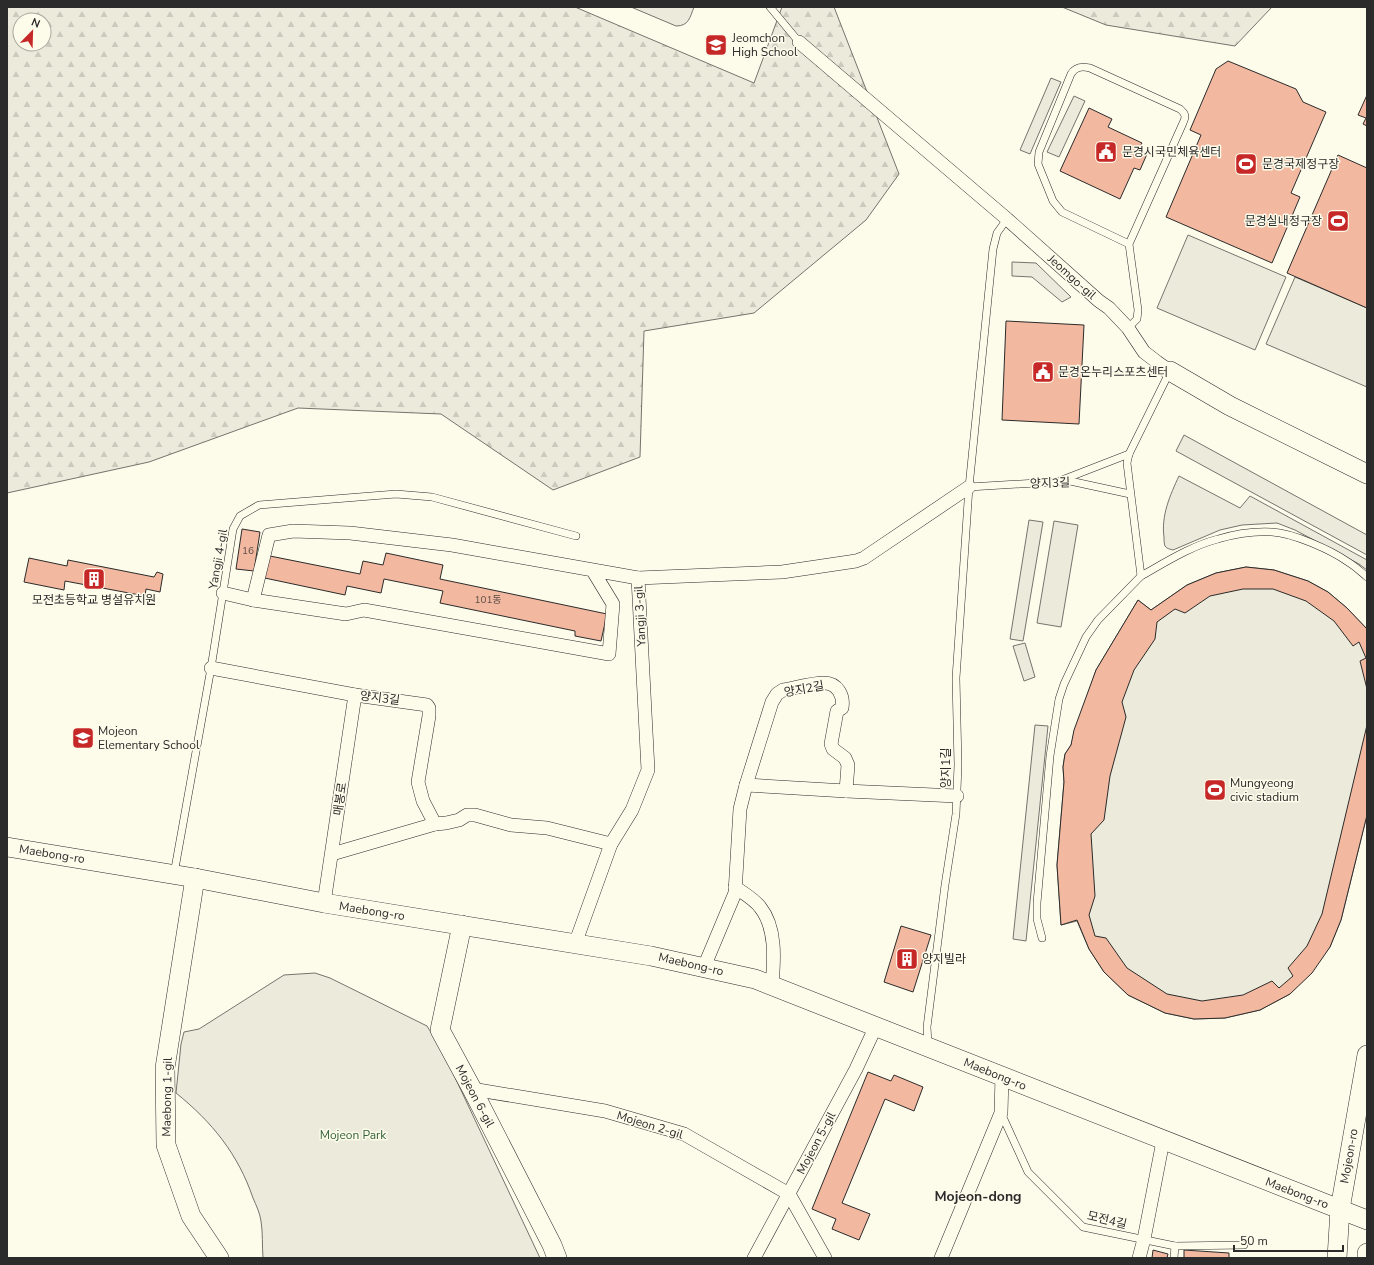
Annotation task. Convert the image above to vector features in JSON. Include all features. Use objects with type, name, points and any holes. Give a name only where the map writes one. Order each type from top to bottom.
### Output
[{"type":"street","name":"Jeomgo-gil","points":[[799,42],[1109,308],[1128,328],[1144,352],[1157,362],[1230,406],[1367,474]]},
{"type":"street","name":"Yangji 3-gil","points":[[575,944],[611,844],[632,810],[648,770],[638,578],[782,572],[856,562],[969,487]]},
{"type":"street","points":[[253,600],[269,535],[293,532],[350,533],[452,545],[638,578]]},
{"type":"street","points":[[223,593],[253,600],[346,614],[364,610],[609,654],[613,604],[593,571]]},
{"type":"street","name":"양지3길","points":[[211,668],[355,695],[422,703],[427,705],[429,708],[418,782],[426,808],[435,824]]},
{"type":"street","name":"양지2길","points":[[704,968],[735,893],[740,809],[746,785],[772,702],[777,694],[783,690],[824,683],[831,684],[838,689],[842,696],[843,702],[842,708],[836,712],[831,744],[833,748],[845,758],[848,765],[846,791]]},
{"type":"street","name":"매봉로","points":[[324,903],[355,695]]},
{"type":"street","points":[[746,785],[957,796]]},
{"type":"street","points":[[332,854],[435,824],[446,824],[475,815],[511,825],[547,828],[611,844]]},
{"type":"street","name":"Maebong-ro","points":[[7,847],[195,878],[324,903],[651,956],[755,979],[1163,1141],[1367,1220]]},
{"type":"street","name":"Maebong 1-gil","points":[[195,878],[165,1068],[166,1145],[191,1216],[220,1258]]},
{"type":"street","points":[[735,887],[760,907],[769,926],[774,955],[772,986]]},
{"type":"street","name":"Mojeon 6-gil","points":[[462,925],[440,1030],[472,1089],[552,1245],[557,1258]]},
{"type":"street","name":"Mojeon 5-gil","points":[[754,1258],[856,1069],[876,1026]]},
{"type":"street","name":"Mojeon-ro","points":[[1337,1258],[1340,1209],[1367,1055]]},
{"type":"street","points":[[941,1258],[1001,1113],[1002,1076]]},
{"type":"street","name":"Mojeon 2-gil","points":[[472,1089],[605,1111],[684,1134],[789,1194]]},
{"type":"street","points":[[1138,1258],[1144,1239],[1163,1141]]},
{"type":"street","points":[[789,1194],[825,1258]]},
{"type":"street","points":[[1367,1253],[1367,1258]]},
{"type":"lane","points":[[770,7],[799,42]]},
{"type":"lane","points":[[1128,328],[1137,318],[1138,310],[1129,244],[1186,118],[1184,112],[1180,109],[1090,68],[1080,67],[1070,74],[1039,152],[1038,164],[1053,201],[1062,212],[1129,244]]},
{"type":"lane","name":"양지1길","points":[[928,1047],[927,1027],[945,885],[956,814],[958,765],[956,678],[969,487],[994,249],[997,233],[1007,219]]},
{"type":"lane","points":[[1141,576],[1127,462],[1129,454],[1170,371]]},
{"type":"lane","points":[[1056,482],[1129,454]]},
{"type":"lane","name":"양지3길","points":[[969,487],[1070,481],[1130,494]]},
{"type":"lane","name":"Yangji 4-gil","points":[[174,875],[211,668],[233,529],[240,516],[259,505],[396,494],[432,497],[576,536]]},
{"type":"lane","points":[[1042,938],[1037,919],[1037,903],[1050,756],[1059,699],[1064,684],[1086,637],[1103,615],[1141,576],[1186,552],[1217,539],[1247,533],[1274,532],[1300,538],[1326,549],[1348,562],[1367,577]]},
{"type":"lane","name":"모전4길","points":[[1001,1113],[1028,1172],[1080,1226],[1175,1246],[1244,1245]]},
{"type":"lane","points":[[1174,1258],[1175,1246]]},
{"type":"green space","points":[[7,7],[575,7],[754,83],[782,7],[834,7],[899,174],[866,220],[754,313],[644,331],[640,457],[553,490],[441,414],[298,408],[149,462],[7,493]]},
{"type":"green space","points":[[631,7],[694,7],[686,23],[676,26]]},
{"type":"green space","points":[[1062,7],[1272,7],[1235,46],[1106,25]]},
{"type":"green space","points":[[1188,235],[1286,277],[1255,350],[1157,308]]},
{"type":"green space","points":[[1295,277],[1367,308],[1367,387],[1266,344]]},
{"type":"green space","points":[[1184,435],[1367,535],[1367,555],[1176,451]]},
{"type":"green space","points":[[1179,476],[1240,508],[1250,496],[1367,560],[1367,570],[1359,564],[1295,530],[1277,523],[1242,525],[1220,530],[1173,550],[1168,548],[1164,543],[1163,529],[1165,513]]},
{"type":"green space","name":"Mungyeong civic stadium","points":[[1246,567],[1274,570],[1308,581],[1328,592],[1347,608],[1367,629],[1367,815],[1341,920],[1330,947],[1290,994],[1260,1010],[1225,1018],[1194,1019],[1165,1013],[1128,995],[1104,972],[1089,949],[1077,921],[1061,925],[1057,865],[1064,782],[1063,767],[1065,754],[1071,745],[1096,670],[1138,600],[1151,610],[1187,585],[1216,573]]},
{"type":"green space","name":"Mojeon Park","points":[[315,973],[330,978],[427,1026],[443,1052],[540,1258],[263,1258],[260,1215],[240,1167],[232,1153],[212,1127],[176,1093],[181,1044],[184,1032],[199,1029],[284,975]]},
{"type":"shaded area","points":[[1051,78],[1061,82],[1030,154],[1020,150]]},
{"type":"shaded area","points":[[1074,96],[1085,101],[1059,157],[1047,152]]},
{"type":"shaded area","points":[[1012,262],[1036,263],[1071,297],[1062,302],[1032,277],[1012,276]]},
{"type":"shaded area","points":[[1029,520],[1043,522],[1023,641],[1010,639]]},
{"type":"shaded area","points":[[1054,521],[1078,525],[1061,627],[1037,623]]},
{"type":"shaded area","points":[[1025,643],[1035,677],[1024,681],[1013,646]]},
{"type":"shaded area","points":[[1035,725],[1048,726],[1026,941],[1013,939]]},
{"type":"building","name":"문경국제정구장","points":[[1228,61],[1296,89],[1303,102],[1326,112],[1291,193],[1300,197],[1272,263],[1166,217],[1201,135],[1190,130],[1216,69]]},
{"type":"building","points":[[1367,95],[1367,126],[1363,124],[1366,118],[1358,115]]},
{"type":"building","name":"문경시국민체육센터","points":[[1089,108],[1112,119],[1108,127],[1142,143],[1138,150],[1147,154],[1140,170],[1134,168],[1120,199],[1060,171]]},
{"type":"building","name":"문경실내정구장","points":[[1338,155],[1367,168],[1367,308],[1287,273]]},
{"type":"building","name":"문경온누리스포츠센터","points":[[1006,321],[1084,325],[1079,424],[1002,420]]},
{"type":"building","points":[[242,529],[260,532],[254,571],[236,569]]},
{"type":"building","points":[[386,553],[443,565],[440,579],[607,614],[601,641],[575,636],[575,631],[440,603],[443,591],[384,579],[381,593],[347,586],[345,595],[260,577],[265,555],[360,574],[363,561],[383,565]]},
{"type":"building","name":"모전초등학교 병설유치원","points":[[29,558],[67,566],[68,560],[154,577],[157,572],[163,574],[160,592],[146,589],[145,596],[65,581],[64,590],[24,582]]},
{"type":"building","points":[[1246,567],[1274,570],[1308,581],[1328,592],[1347,608],[1367,629],[1367,689],[1360,661],[1366,658],[1359,642],[1353,646],[1334,621],[1306,601],[1273,589],[1243,589],[1210,596],[1185,613],[1175,609],[1157,622],[1155,639],[1134,670],[1122,702],[1126,717],[1110,776],[1104,820],[1091,834],[1095,896],[1089,915],[1095,936],[1106,938],[1127,968],[1167,994],[1202,1001],[1243,995],[1272,981],[1279,988],[1293,976],[1288,968],[1307,946],[1322,914],[1367,725],[1367,815],[1341,920],[1330,947],[1312,973],[1290,994],[1260,1010],[1225,1018],[1194,1019],[1165,1013],[1128,995],[1104,972],[1089,949],[1077,920],[1061,925],[1057,865],[1064,782],[1063,767],[1065,754],[1071,745],[1074,730],[1096,670],[1138,600],[1151,610],[1187,585],[1216,573]]},
{"type":"building","name":"양지빌라","points":[[901,926],[931,935],[913,992],[884,982]]},
{"type":"building","points":[[868,1072],[891,1081],[894,1075],[923,1087],[914,1111],[885,1099],[842,1203],[870,1214],[859,1240],[832,1229],[836,1219],[812,1209]]},
{"type":"building","points":[[1153,1250],[1168,1254],[1167,1258],[1152,1258]]},
{"type":"building","points":[[1184,1250],[1229,1253],[1229,1258],[1184,1258]]},
{"type":"place","name":"Jeomchon High School","points":[[716,45]]},
{"type":"place","name":"문경시국민체육센터","points":[[1106,152]]},
{"type":"place","name":"문경국제정구장","points":[[1246,164]]},
{"type":"place","name":"문경실내정구장","points":[[1338,221]]},
{"type":"place","name":"문경온누리스포츠센터","points":[[1043,372]]},
{"type":"place","name":"모전초등학교 병설유치원","points":[[94,579]]},
{"type":"place","name":"Mojeon Elementary School","points":[[83,738]]},
{"type":"place","name":"Mungyeong civic stadium","points":[[1215,790]]},
{"type":"place","name":"양지빌라","points":[[907,959]]},
{"type":"district","name":"Mojeon-dong","points":[[978,1196]]}]
